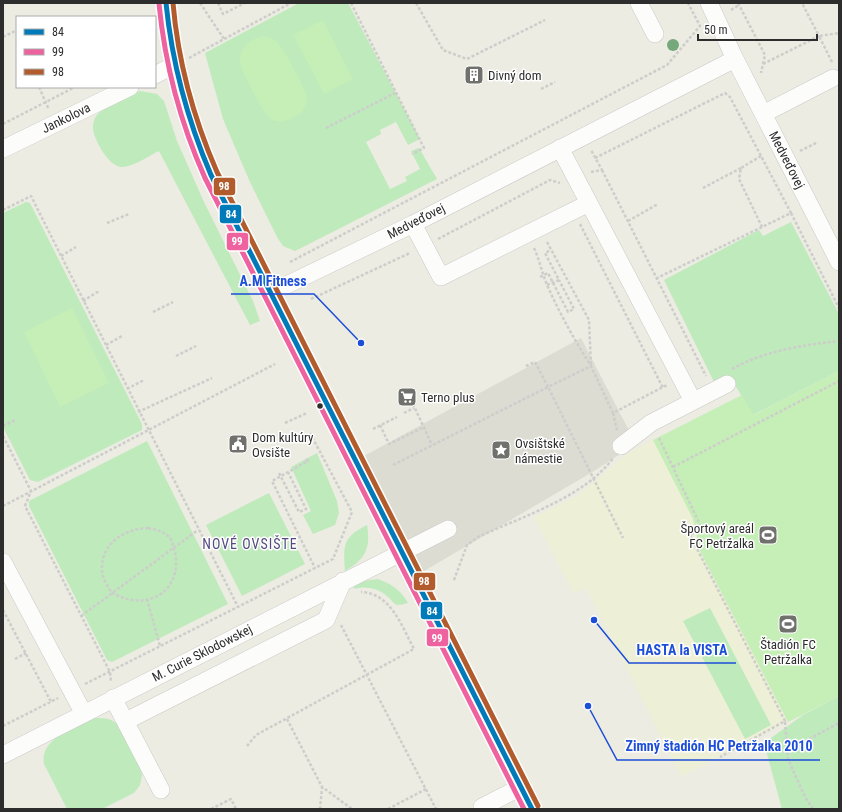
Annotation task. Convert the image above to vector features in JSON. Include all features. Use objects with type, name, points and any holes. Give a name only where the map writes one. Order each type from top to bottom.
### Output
[{"type":"street","points":[[166,3],[174,65],[186,114],[198,147],[314,378]]},
{"type":"street","points":[[639,3],[655,34]]},
{"type":"street","name":"Medveďovej","points":[[709,3],[735,59],[839,262]]},
{"type":"street","name":"Medveďovej","points":[[270,293],[413,224],[735,59]]},
{"type":"street","points":[[156,74],[174,65]]},
{"type":"street","points":[[764,114],[833,71]]},
{"type":"street","name":"Jankolova","points":[[3,149],[128,88]]},
{"type":"street","points":[[560,148],[693,401]]},
{"type":"street","points":[[413,224],[442,277],[589,203]]},
{"type":"street","points":[[621,446],[651,423],[693,401],[727,378]]},
{"type":"street","points":[[336,419],[532,809]]},
{"type":"street","points":[[401,551],[448,528]]},
{"type":"street","name":"M. Curie Sklodowskej","points":[[3,755],[401,551]]},
{"type":"street","points":[[3,562],[84,714]]},
{"type":"street","points":[[126,721],[326,620],[344,581]]},
{"type":"street","points":[[114,698],[161,790]]},
{"type":"street","points":[[482,807],[521,787]]},
{"type":"path","points":[[200,3],[224,39]]},
{"type":"path","points":[[218,3],[223,14],[245,3]]},
{"type":"path","points":[[174,65],[291,3]]},
{"type":"path","points":[[351,3],[424,148],[412,154]]},
{"type":"path","points":[[416,3],[443,50],[467,59],[545,20]]},
{"type":"path","points":[[290,262],[667,65],[700,26],[688,3]]},
{"type":"path","points":[[802,3],[819,36],[833,71]]},
{"type":"path","points":[[3,37],[16,30]]},
{"type":"path","points":[[763,64],[819,36],[839,33]]},
{"type":"path","points":[[541,89],[555,82]]},
{"type":"path","points":[[39,88],[56,123]]},
{"type":"path","points":[[3,124],[73,88]]},
{"type":"path","points":[[326,128],[397,92]]},
{"type":"path","points":[[595,158],[725,93],[730,97],[839,308]]},
{"type":"path","points":[[584,136],[709,382]]},
{"type":"path","points":[[798,153],[818,142]]},
{"type":"path","points":[[703,188],[761,156]]},
{"type":"path","points":[[741,168],[739,179],[762,227]]},
{"type":"path","points":[[312,299],[424,246],[550,180],[559,183],[575,176],[602,170]]},
{"type":"path","points":[[559,183],[663,388]]},
{"type":"path","points":[[3,210],[31,196],[138,412],[238,607]]},
{"type":"path","points":[[628,221],[658,204]]},
{"type":"path","points":[[657,278],[791,213]]},
{"type":"path","points":[[107,223],[129,214]]},
{"type":"path","points":[[540,228],[589,320],[591,366]]},
{"type":"path","points":[[61,256],[76,248]]},
{"type":"path","points":[[540,277],[548,273],[568,312],[574,309],[545,253],[551,250]]},
{"type":"path","points":[[536,252],[547,285],[566,324],[591,366],[613,413],[663,388],[700,366]]},
{"type":"path","points":[[547,285],[559,280]]},
{"type":"path","points":[[83,301],[98,291]]},
{"type":"path","points":[[154,312],[173,302]]},
{"type":"path","points":[[106,346],[122,336]]},
{"type":"path","points":[[727,378],[746,361],[805,345],[839,341]]},
{"type":"path","points":[[176,356],[196,346]]},
{"type":"path","points":[[526,366],[535,362],[623,538]]},
{"type":"path","points":[[3,506],[275,364]]},
{"type":"path","points":[[393,465],[591,366]]},
{"type":"path","points":[[138,412],[212,378]]},
{"type":"path","points":[[127,389],[144,380]]},
{"type":"path","points":[[673,467],[839,381]]},
{"type":"path","points":[[413,404],[432,445]]},
{"type":"path","points":[[404,414],[414,408]]},
{"type":"path","points":[[285,423],[307,413]]},
{"type":"path","points":[[373,429],[397,417]]},
{"type":"path","points":[[3,426],[15,420]]},
{"type":"path","points":[[380,425],[389,444],[424,426]]},
{"type":"path","points":[[3,726],[333,559],[352,512],[310,433]]},
{"type":"path","points":[[3,436],[31,491],[25,506],[110,672],[114,698]]},
{"type":"path","points":[[658,437],[702,528],[690,535],[785,721],[787,751],[791,766],[813,809]]},
{"type":"path","points":[[454,580],[467,545],[478,537],[576,492],[605,468],[621,446]]},
{"type":"path","points":[[306,459],[308,460],[272,481],[315,568]]},
{"type":"path","points":[[279,473],[299,512],[306,509],[288,472]]},
{"type":"path","points":[[148,528],[160,530],[172,539],[176,559],[173,581],[168,589],[147,599],[132,600],[112,593],[102,570],[105,555],[111,542],[135,529],[148,528]]},
{"type":"path","points":[[81,616],[198,530]]},
{"type":"path","points":[[247,746],[256,735],[414,649],[395,614],[382,597],[363,591],[356,593]]},
{"type":"path","points":[[147,599],[160,646]]},
{"type":"path","points":[[331,607],[368,675],[436,809]]},
{"type":"path","points":[[3,610],[51,702]]},
{"type":"path","points":[[15,659],[26,653]]},
{"type":"path","points":[[287,719],[322,787],[352,809]]},
{"type":"path","points":[[720,757],[785,721]]},
{"type":"path","points":[[787,751],[839,723]]},
{"type":"path","points":[[320,809],[322,787]]},
{"type":"path","points":[[388,809],[426,789]]},
{"type":"path","points":[[211,809],[231,799],[236,809]]},
{"type":"shaded area","name":"Ovsištské námestie","points":[[581,338],[636,444],[594,471],[419,574],[364,456]]},
{"type":"shaded area","points":[[653,440],[693,519],[700,551],[788,722],[681,777],[586,588],[573,593],[534,517],[580,494],[628,453]]},
{"type":"green space","points":[[299,3],[348,3],[420,139],[408,145],[396,122],[380,130],[381,134],[366,142],[390,189],[407,181],[405,177],[420,169],[411,151],[419,148],[437,179],[295,251],[283,246],[277,237],[250,182],[223,119],[205,53]]},
{"type":"green space","points":[[323,20],[353,79],[324,94],[293,35]]},
{"type":"green space","points":[[261,36],[272,38],[279,44],[292,65],[306,93],[307,100],[303,111],[295,117],[285,121],[275,121],[267,115],[252,91],[241,65],[241,51],[250,42]]},
{"type":"green space","points":[[140,91],[157,94],[164,101],[177,141],[204,202],[253,301],[260,321],[250,325],[159,151],[137,163],[122,167],[117,166],[107,158],[99,145],[93,127],[96,116],[107,107]]},
{"type":"green space","points":[[26,202],[30,203],[142,424],[142,430],[38,482],[30,480],[3,427],[3,213]]},
{"type":"green space","points":[[791,222],[839,314],[839,371],[753,415],[729,375],[714,382],[664,280],[759,230],[763,236]]},
{"type":"green space","points":[[72,308],[109,383],[60,407],[24,332]]},
{"type":"green space","name":"Štadión FC Petržalka","points":[[839,371],[839,696],[788,722],[700,551],[693,519],[653,440],[742,395],[754,415]]},
{"type":"green space","points":[[147,441],[228,604],[112,662],[107,660],[29,506],[29,501]]},
{"type":"green space","points":[[317,453],[337,501],[339,513],[335,525],[313,534],[303,515],[311,511],[291,467]]},
{"type":"green space","points":[[269,493],[305,564],[242,596],[206,525]]},
{"type":"green space","points":[[367,525],[368,541],[365,552],[362,558],[345,571],[344,555],[346,543],[353,534]]},
{"type":"green space","points":[[378,579],[395,588],[402,594],[408,603],[397,605],[385,594],[377,590],[364,587],[355,589],[353,586],[363,581]]},
{"type":"green space","points":[[710,608],[771,725],[745,739],[683,621]]},
{"type":"green space","points":[[839,696],[839,809],[782,809],[764,743],[803,715]]},
{"type":"green space","points":[[95,718],[114,721],[119,726],[140,766],[142,775],[140,785],[134,793],[102,809],[67,809],[44,764],[44,755],[47,747],[53,740]]},
{"type":"tunnel","points":[[314,378],[335,419]]},
{"type":"transit line","name":"84","points":[[166,3],[172,47],[182,90],[202,154],[211,175],[532,809]]},
{"type":"transit line","name":"98","points":[[173,3],[175,25],[188,89],[201,131],[217,172],[538,806]]},
{"type":"transit line","name":"99","points":[[159,4],[165,49],[175,93],[188,136],[205,178],[524,809]]},
{"type":"place","name":"Divný dom","points":[[474,75]]},
{"type":"place","name":"A.M Fitness","points":[[361,343]]},
{"type":"place","name":"Terno plus","points":[[407,397]]},
{"type":"place","name":"Dom kultúry Ovsište","points":[[238,444]]},
{"type":"place","name":"Ovsištské námestie","points":[[501,450]]},
{"type":"place","name":"Športový areál FC Petržalka","points":[[768,535]]},
{"type":"place","name":"HASTA la VISTA","points":[[594,620]]},
{"type":"place","name":"Štadión FC Petržalka","points":[[788,624]]},
{"type":"place","name":"Zimný štadión HC Petržalka 2010","points":[[588,706]]},
{"type":"district","name":"NOVÉ OVSIŠTE","points":[[250,544]]}]
